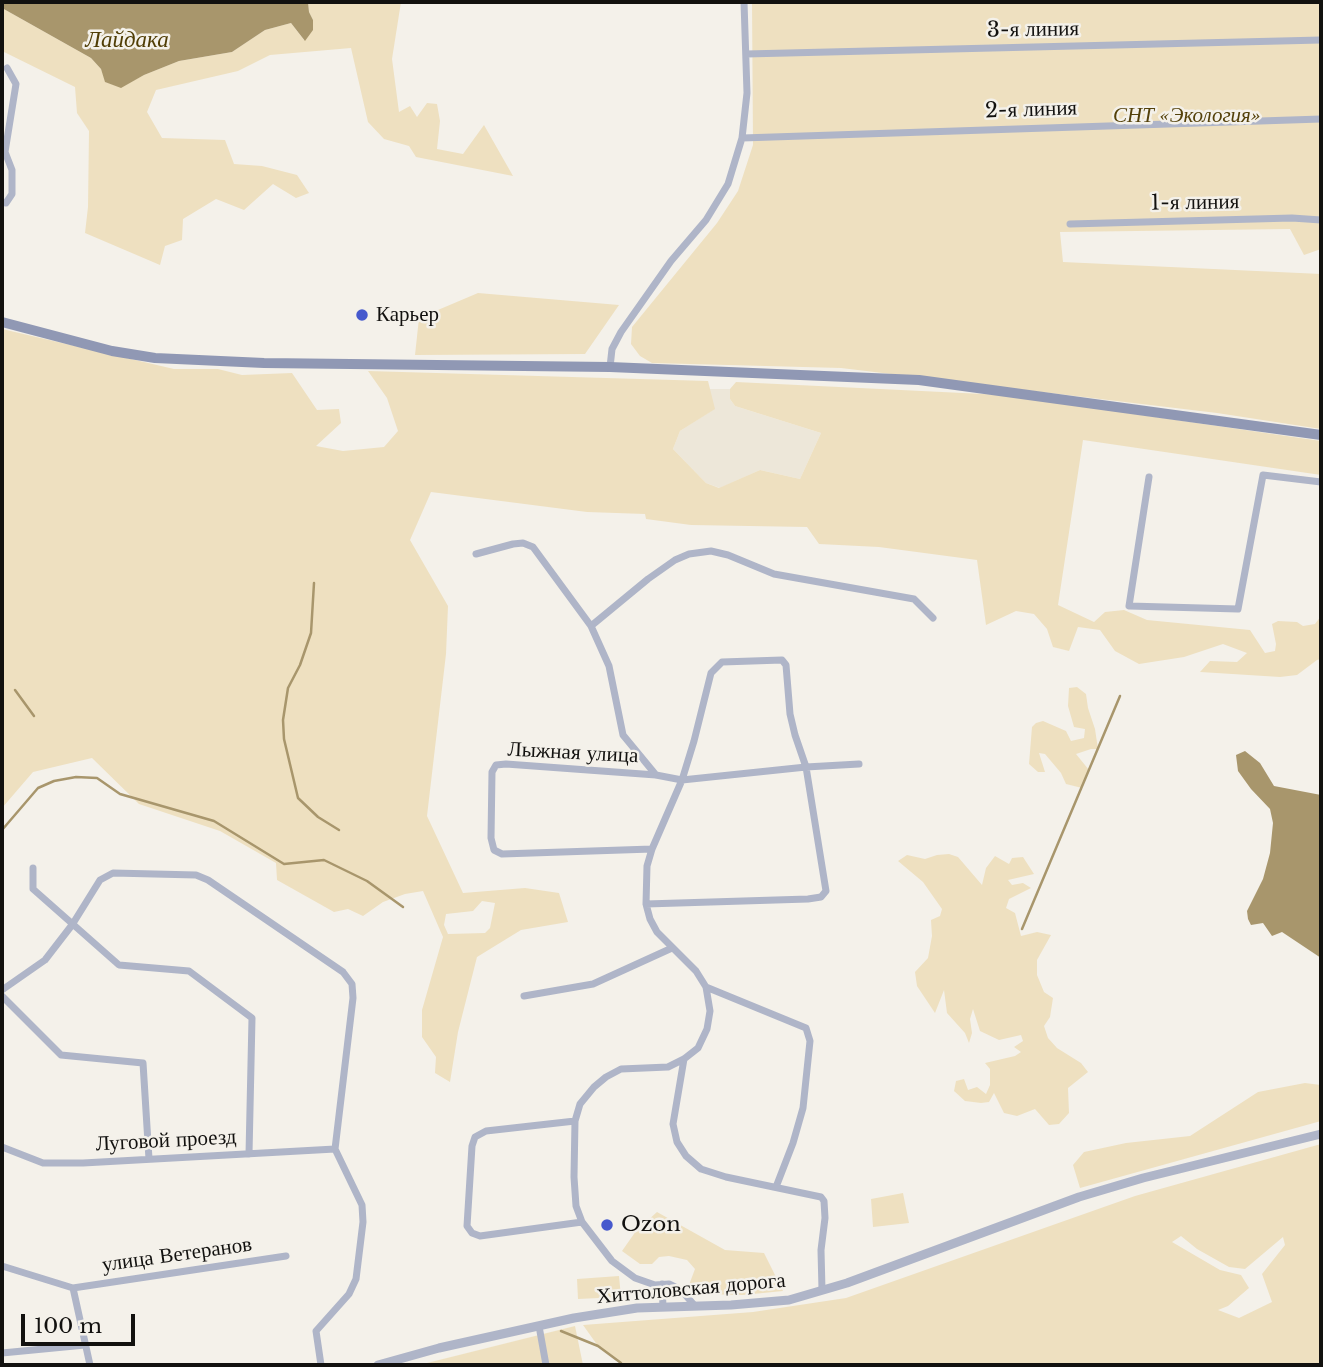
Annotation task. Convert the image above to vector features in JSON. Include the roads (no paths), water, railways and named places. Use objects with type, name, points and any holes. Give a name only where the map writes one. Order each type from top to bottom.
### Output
[{"type":"main road","points":[[2,322],[112,351],[155,358],[193,361],[610,367],[919,380],[1321,435]]},
{"type":"street","points":[[610,367],[612,349],[621,332],[671,261],[706,220],[728,184],[742,138],[747,93],[744,2]]},
{"type":"street","name":"3-я линия","points":[[746,54],[1321,40]]},
{"type":"street","points":[[2,202],[6,202],[12,194],[12,170],[3,150],[16,84],[7,68]]},
{"type":"street","name":"2-я линия","points":[[742,138],[1321,119]]},
{"type":"street","name":"1-я линия","points":[[1070,224],[1292,218],[1321,220]]},
{"type":"street","points":[[1149,477],[1129,606],[1238,609],[1263,475],[1321,482]]},
{"type":"street","points":[[476,554],[513,544],[523,543],[533,547],[592,626],[609,666],[623,735],[656,775]]},
{"type":"street","points":[[592,626],[675,560],[689,554],[710,551],[728,555],[774,574],[914,599],[933,618]]},
{"type":"street","points":[[646,904],[821,897],[826,891],[806,767],[790,714],[786,665],[782,660],[722,663],[711,673],[682,780],[652,849],[648,866],[646,904],[650,919],[657,932],[696,971],[706,987],[710,1011],[707,1029],[698,1048],[668,1067],[621,1069],[606,1077],[580,1104],[575,1121],[576,1206],[582,1222],[612,1261],[642,1282],[669,1284],[681,1290],[695,1306]]},
{"type":"street","name":"Лыжная улица","points":[[652,849],[502,854],[494,850],[491,838],[492,772],[496,765],[506,764],[656,775],[682,780],[859,764]]},
{"type":"street","points":[[33,868],[33,889],[118,965],[189,971],[252,1018],[249,1154]]},
{"type":"street","points":[[2,990],[45,960],[72,925],[100,880],[113,873],[196,875],[208,880],[343,972],[352,984],[353,998],[335,1149],[362,1205],[363,1222],[356,1279],[349,1294],[316,1331],[321,1365]]},
{"type":"street","points":[[524,996],[593,984],[672,948]]},
{"type":"street","points":[[706,987],[806,1028],[810,1041],[803,1108],[776,1186]]},
{"type":"street","points":[[2,996],[61,1055],[143,1063],[149,1160]]},
{"type":"street","points":[[684,1059],[674,1124],[677,1142],[686,1156],[701,1169],[726,1177],[816,1195],[824,1201],[820,1282],[822,1290]]},
{"type":"street","points":[[575,1121],[486,1131],[475,1137],[472,1146],[467,1226],[472,1233],[480,1236],[582,1222]]},
{"type":"street","name":"Хиттоловская дорога","points":[[378,1365],[539,1325],[624,1310],[732,1306],[789,1300],[1079,1197],[1143,1178],[1321,1134]]},
{"type":"street","name":"Луговой проезд","points":[[2,1147],[43,1163],[335,1149]]},
{"type":"street","name":"улица Ветеранов","points":[[2,1266],[73,1288],[286,1256]]},
{"type":"street","points":[[662,1284],[663,1307]]},
{"type":"street","points":[[73,1288],[90,1365]]},
{"type":"street","points":[[539,1325],[546,1365]]},
{"type":"street","points":[[2,1353],[85,1345]]},
{"type":"water","name":"Лайдака","points":[[2,2],[308,2],[313,30],[305,41],[291,23],[265,30],[232,52],[179,61],[121,88],[105,82],[101,69],[91,58],[2,8]]},
{"type":"water","points":[[1245,751],[1260,763],[1274,786],[1321,795],[1321,958],[1282,932],[1272,936],[1263,923],[1251,925],[1248,919],[1247,911],[1263,879],[1270,853],[1273,823],[1270,809],[1238,771],[1236,755]]},
{"type":"waterway","points":[[314,583],[311,633],[300,665],[288,688],[283,720],[284,739],[298,798],[318,817],[339,830]]},
{"type":"waterway","points":[[15,690],[34,716]]},
{"type":"waterway","points":[[1022,929],[1120,696]]},
{"type":"waterway","points":[[2,830],[38,788],[54,781],[76,777],[97,778],[120,794],[214,821],[284,864],[324,860],[367,881],[403,907]]},
{"type":"waterway","points":[[561,1331],[598,1346],[621,1363]]},
{"type":"place","name":"Карьер","points":[[362,315]]},
{"type":"place","name":"Ozon","points":[[607,1225]]},
{"type":"park label","name":"СНТ «Экология»","points":[[1187,116]]}]
